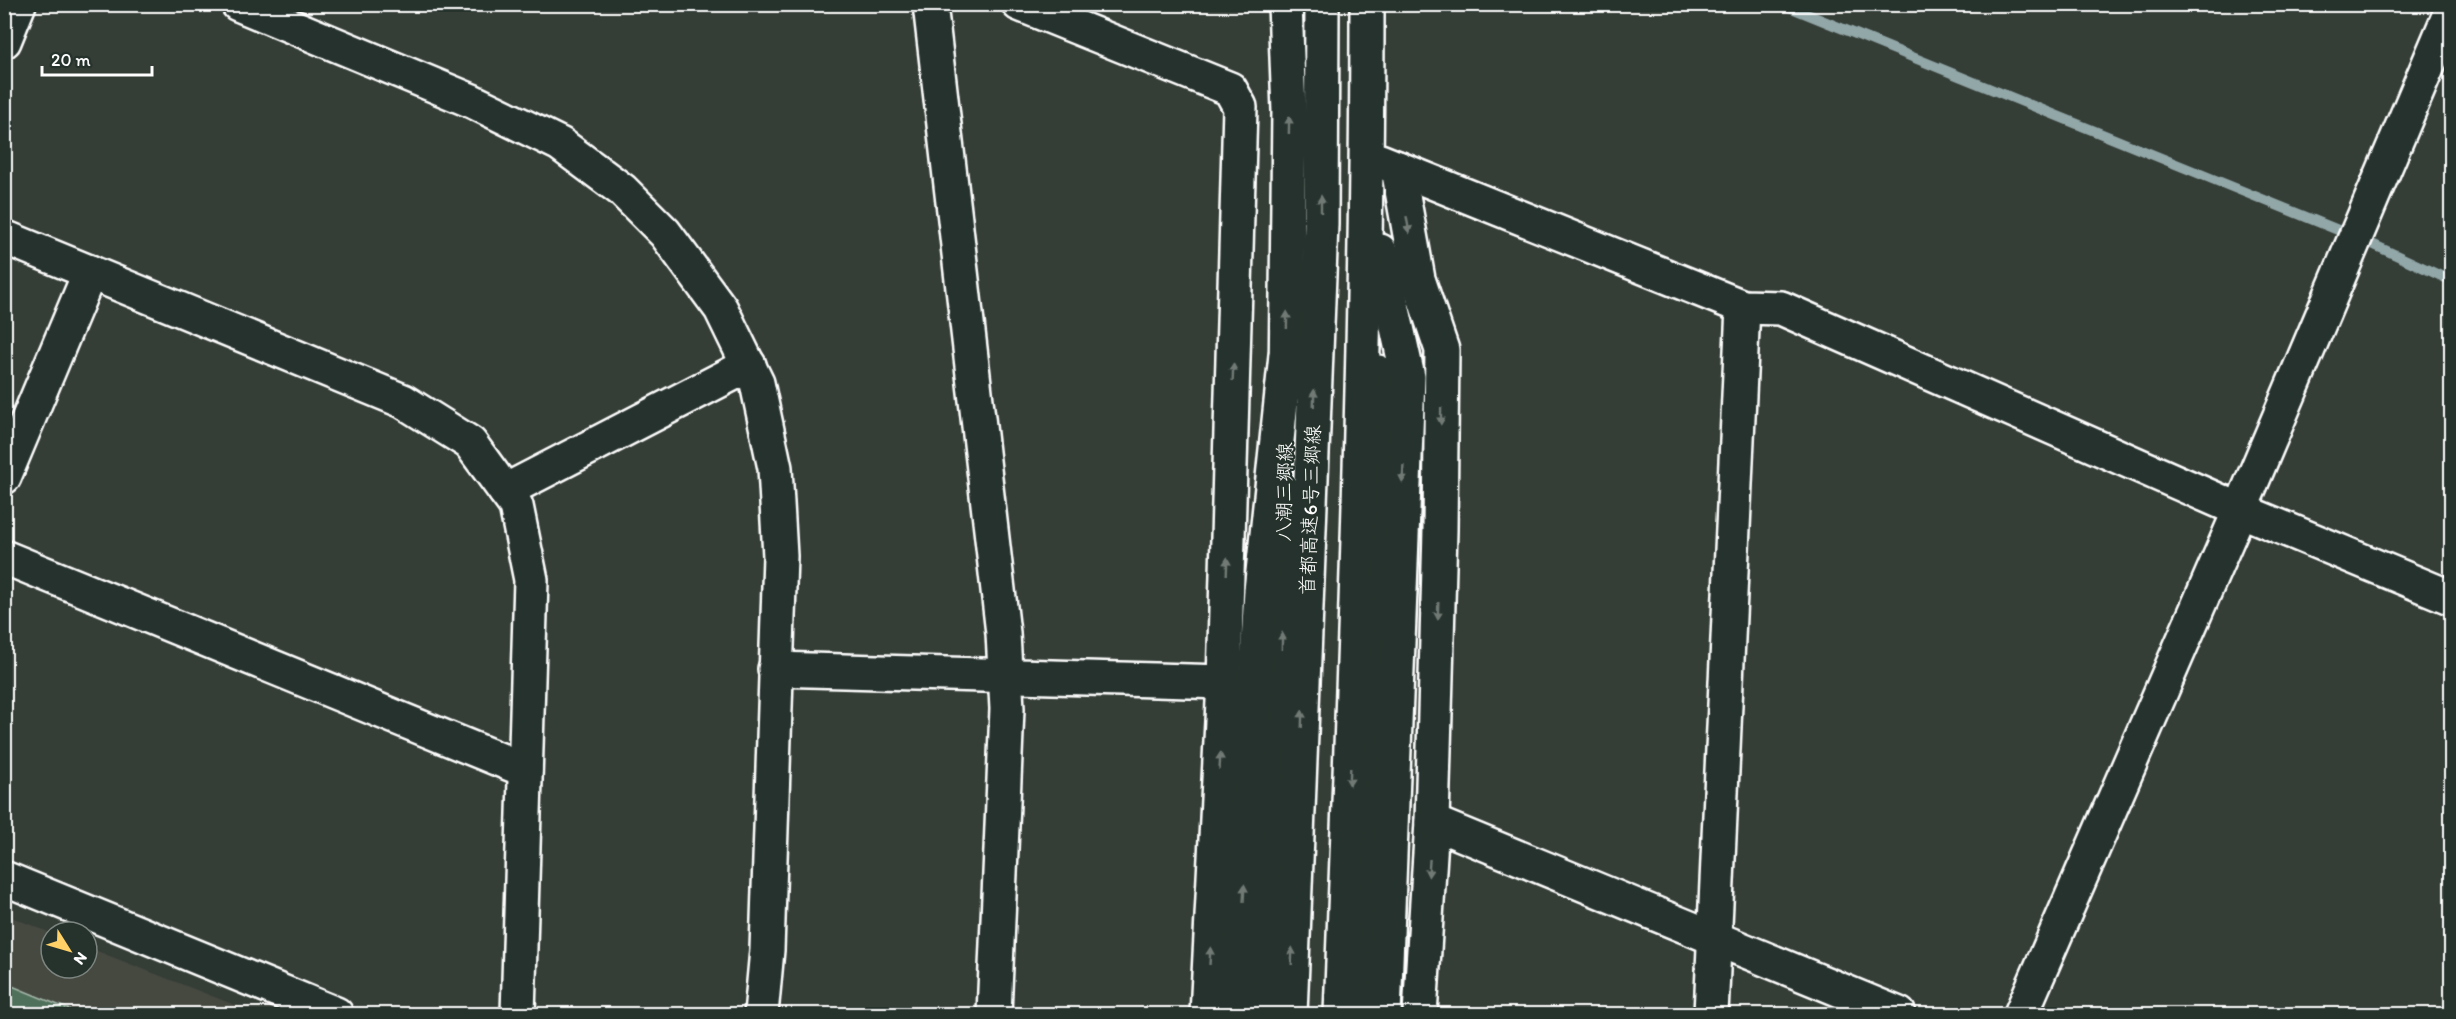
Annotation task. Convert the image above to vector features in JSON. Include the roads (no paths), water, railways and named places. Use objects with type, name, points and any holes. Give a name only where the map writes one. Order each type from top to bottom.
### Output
[{"type":"main road","points":[[4,41],[19,4]]},
{"type":"main road","points":[[238,4],[472,101],[560,144],[622,190],[665,233],[721,309],[757,383],[775,468],[780,556],[767,950],[761,1014]]},
{"type":"main road","points":[[930,4],[1003,633],[1007,709],[994,1014]]},
{"type":"main road","points":[[1019,4],[1230,89],[1240,107],[1224,682],[1207,1014]]},
{"type":"main road","name":"八潮三郷線","points":[[1268,1014],[1279,773],[1286,355],[1289,111],[1284,4]]},
{"type":"main road","name":"首都高速6号三郷線","points":[[1290,1014],[1321,224],[1322,4]]},
{"type":"main road","points":[[1341,1014],[1359,564],[1367,227],[1367,4]]},
{"type":"main road","points":[[1376,4],[1389,165],[1418,279],[1442,350],[1440,530],[1432,822],[1420,1014]]},
{"type":"main road","points":[[2021,1014],[2240,510],[2451,9]]},
{"type":"main road","points":[[1366,1014],[1374,812],[1380,251],[1389,165]]},
{"type":"main road","points":[[1389,165],[1743,307],[1781,308],[2240,510],[2451,598]]},
{"type":"main road","points":[[4,237],[403,401],[470,443],[516,506],[531,580],[518,1014]]},
{"type":"main road","points":[[1380,251],[1408,377],[1384,1014]]},
{"type":"main road","points":[[4,477],[90,272]]},
{"type":"main road","points":[[1711,1014],[1743,307]]},
{"type":"main road","points":[[1237,1014],[1261,591],[1286,355]]},
{"type":"main road","points":[[505,491],[749,365]]},
{"type":"main road","points":[[4,557],[525,770]]},
{"type":"main road","points":[[775,669],[1224,682]]},
{"type":"main road","points":[[1432,822],[1899,1014]]},
{"type":"main road","points":[[4,878],[336,1014]]},
{"type":"waterway","points":[[1782,4],[2370,243],[2452,281]]}]
